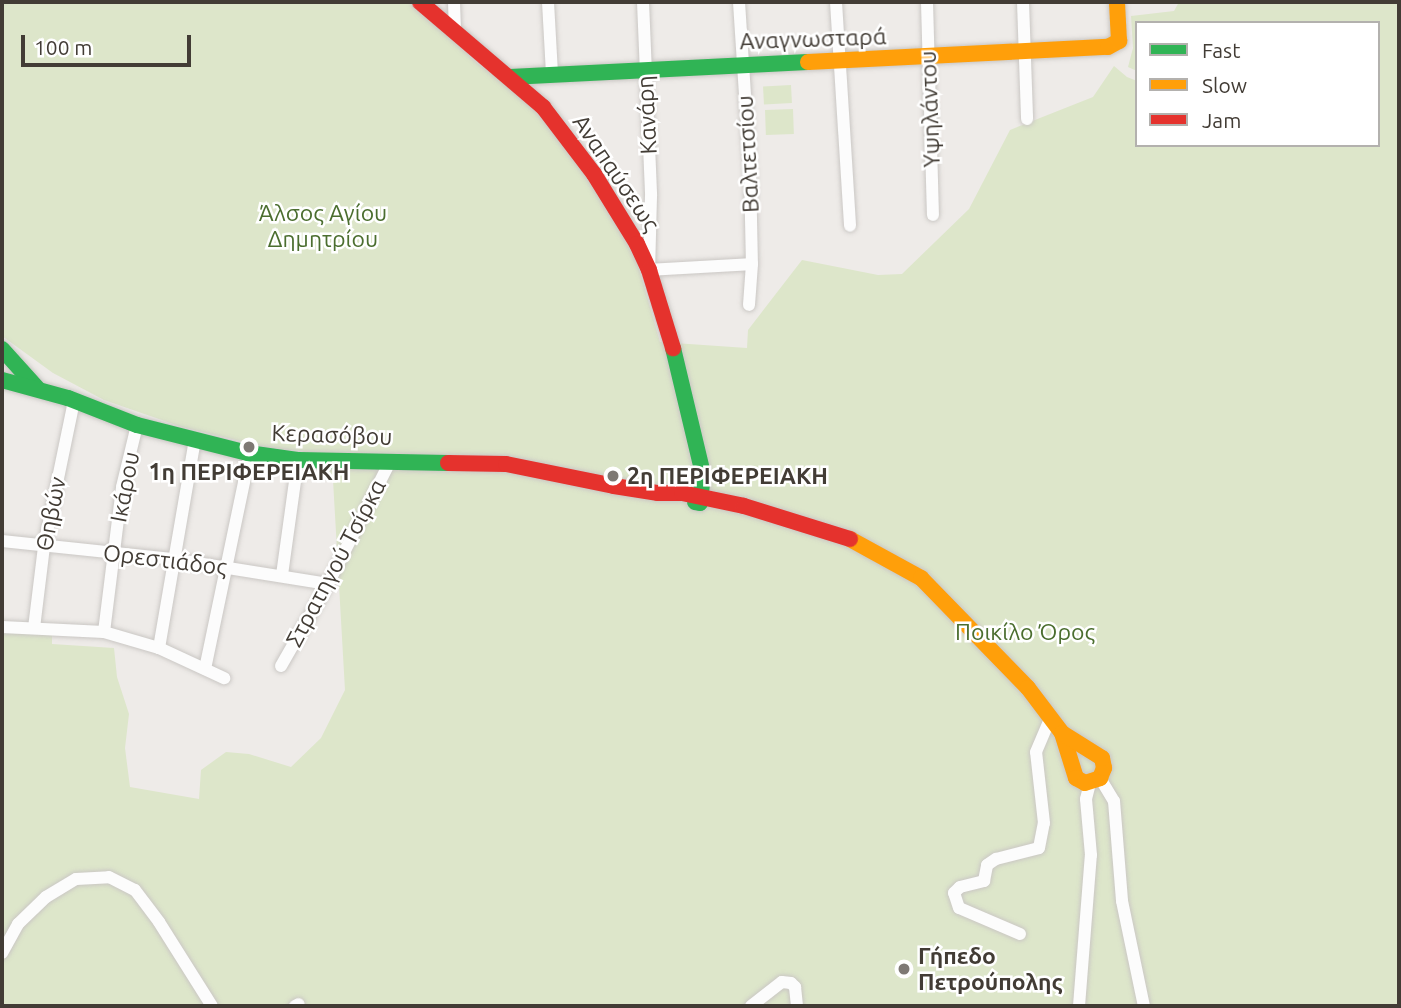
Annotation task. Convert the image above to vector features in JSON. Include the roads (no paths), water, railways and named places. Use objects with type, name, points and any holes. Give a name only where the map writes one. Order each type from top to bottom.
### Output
[{"type":"street","name":"Αναπαύσεως","points":[[421,2],[543,107],[594,174],[627,225],[649,271],[677,360],[700,463],[697,499]]},
{"type":"street","points":[[454,2],[455,30]]},
{"type":"street","points":[[548,2],[552,73]]},
{"type":"street","name":"Κανάρη","points":[[643,2],[652,196],[649,271]]},
{"type":"street","name":"Βαλτετσίου","points":[[739,2],[752,264],[749,305]]},
{"type":"street","points":[[836,2],[850,226]]},
{"type":"street","name":"Υψηλάντου","points":[[926,2],[933,215]]},
{"type":"street","points":[[1023,2],[1027,119]]},
{"type":"street","name":"Αναγνωσταρά","points":[[510,77],[645,68],[1108,47],[1116,43],[1119,36],[1117,2]]},
{"type":"street","points":[[649,271],[752,264]]},
{"type":"street","points":[[2,349],[38,389]]},
{"type":"street","name":"Κερασόβου","points":[[2,380],[38,389],[137,425],[250,454],[298,460],[506,464],[697,499]]},
{"type":"street","name":"Θηβών","points":[[34,628],[44,546],[74,401]]},
{"type":"street","name":"Ικάρου","points":[[104,632],[122,487],[137,425]]},
{"type":"street","points":[[159,648],[172,559],[195,440]]},
{"type":"street","points":[[205,669],[250,454]]},
{"type":"street","points":[[282,575],[298,460]]},
{"type":"street","name":"Στρατηγού Τσίρκα","points":[[281,666],[328,584],[391,460]]},
{"type":"street","points":[[697,499],[760,512],[863,544],[921,578],[1028,688],[1062,733],[1076,778],[1095,781],[1114,801],[1122,901],[1144,1006]]},
{"type":"street","name":"Ορεστιάδος","points":[[2,541],[172,559],[328,584]]},
{"type":"street","points":[[2,627],[104,632],[159,648],[224,678]]},
{"type":"street","points":[[1020,934],[959,908],[954,893],[960,887],[984,881],[987,865],[996,859],[1039,848],[1044,823],[1036,752],[1051,717]]},
{"type":"street","points":[[1062,733],[1088,751],[1098,754],[1104,763],[1086,799],[1091,855],[1079,1006]]},
{"type":"street","points":[[1072,763],[1078,754],[1088,751]]},
{"type":"street","points":[[2,953],[18,925],[46,897],[76,879],[109,877],[135,890],[159,922],[212,1006]]},
{"type":"street","points":[[751,1006],[782,982],[791,983],[795,987],[797,1006]]},
{"type":"place","name":"1η ΠΕΡΙΦΕΡΕΙΑΚΗ","points":[[249,447]]},
{"type":"place","name":"2η ΠΕΡΙΦΕΡΕΙΑΚΗ","points":[[613,476]]},
{"type":"place","name":"Γήπεδο Πετρούπολης","points":[[904,969]]},
{"type":"park label","name":"Άλσος Αγίου Δημητρίου","points":[[323,226]]},
{"type":"park label","name":"Ποικίλο Όρος","points":[[1025,632]]}]
